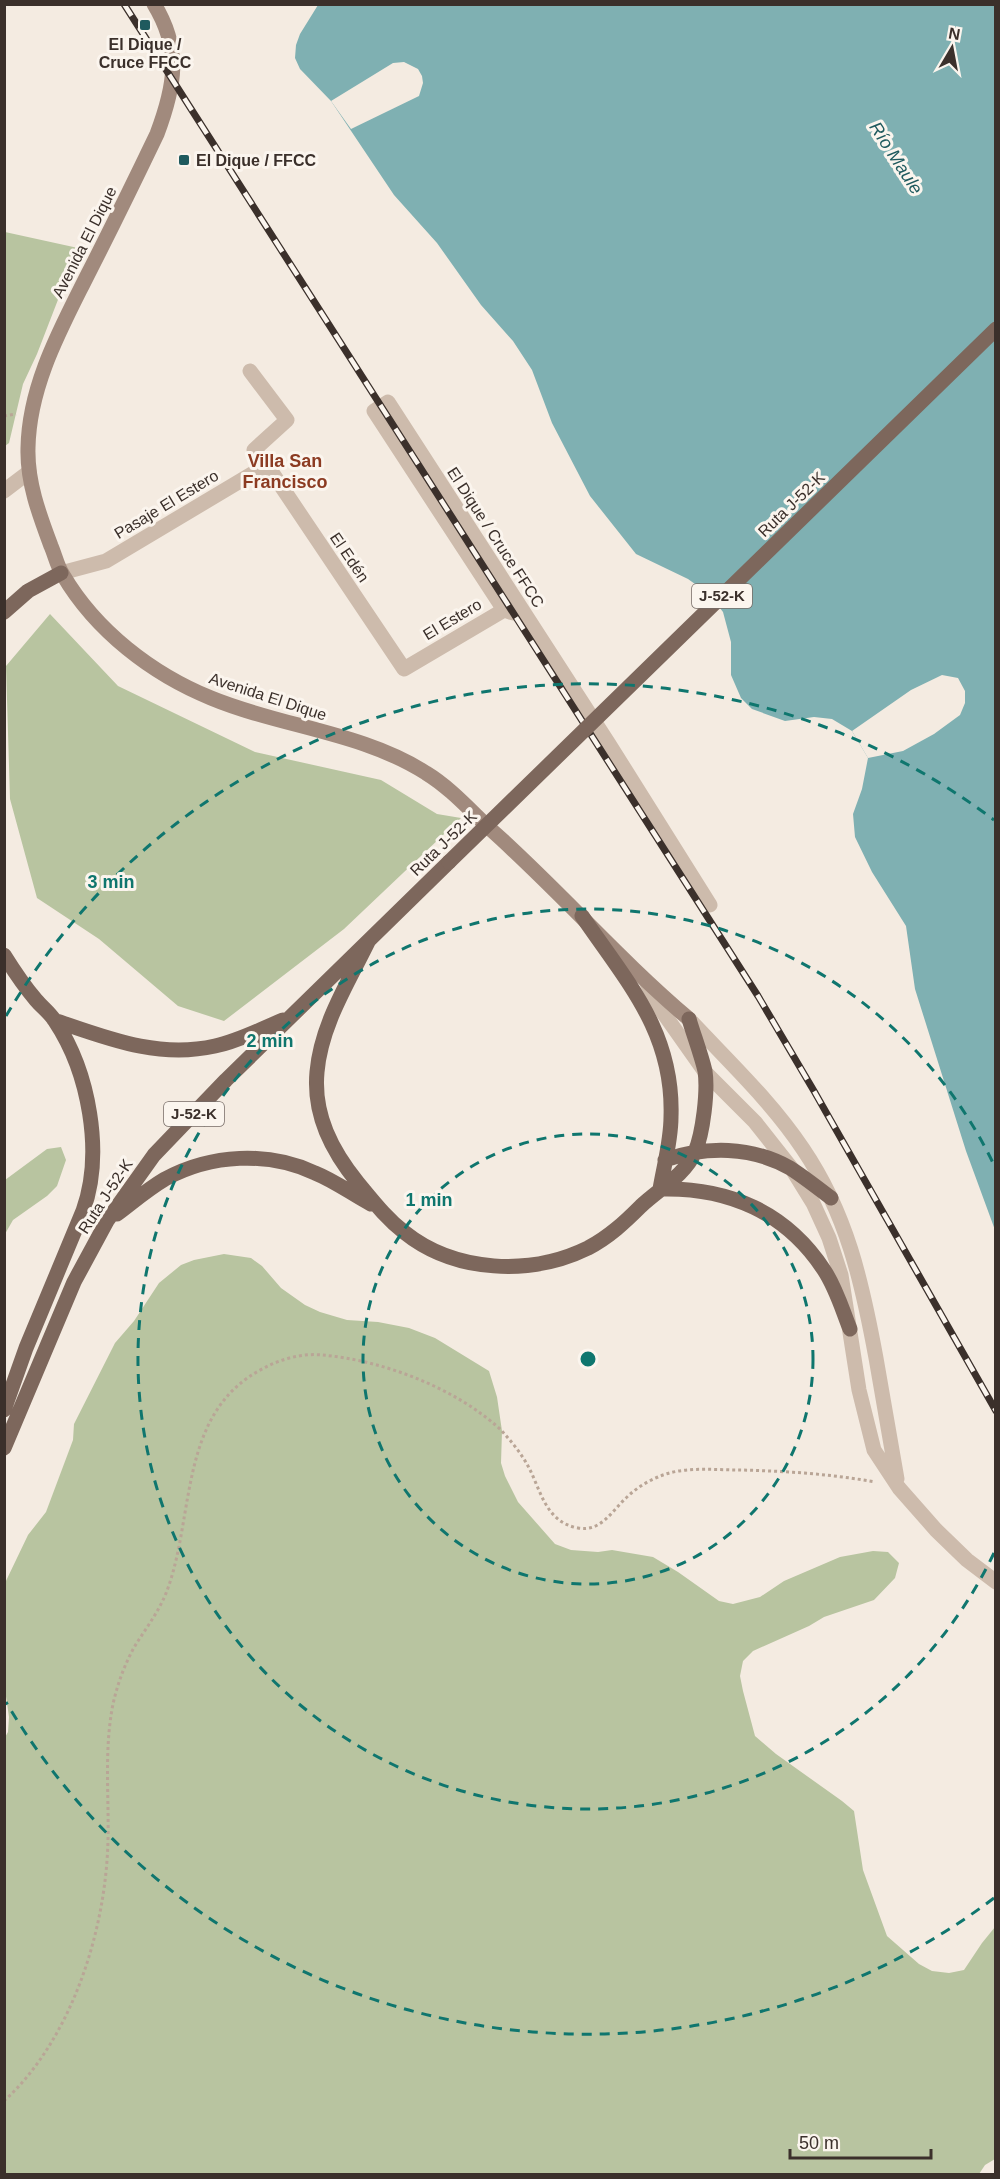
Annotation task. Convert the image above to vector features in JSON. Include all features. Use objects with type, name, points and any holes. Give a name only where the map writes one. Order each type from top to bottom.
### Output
[{"type":"main road","name":"Avenida El Dique","points":[[154,4],[167,28],[171,42],[174,70],[169,101],[157,134],[45,363],[29,429],[29,472],[41,518],[61,573],[79,598],[111,634],[140,658],[172,679],[212,698],[245,710],[369,745],[425,772],[443,785],[509,846],[582,916],[647,984],[689,1019]]},
{"type":"main road","name":"Ruta J-52-K","points":[[4,1448],[74,1282],[107,1221],[154,1155],[291,1016],[996,329]]},
{"type":"main road","points":[[4,612],[28,591],[61,573]]},
{"type":"main road","points":[[582,916],[638,996],[658,1035],[669,1076],[671,1097],[670,1128],[660,1189]]},
{"type":"main road","points":[[368,942],[323,1038],[317,1074],[320,1114],[334,1151],[377,1208],[404,1233],[442,1254],[483,1265],[525,1266],[547,1263],[589,1248],[626,1222],[681,1172],[695,1152],[702,1116],[705,1072],[689,1019]]},
{"type":"main road","points":[[4,955],[18,977],[54,1020],[72,1056],[86,1100],[93,1152],[92,1177],[83,1211],[26,1348],[4,1410]]},
{"type":"main road","points":[[54,1020],[131,1046],[174,1051],[196,1050],[226,1043],[291,1016]]},
{"type":"main road","points":[[665,1160],[695,1152],[724,1150],[752,1153],[792,1169],[831,1198]]},
{"type":"main road","points":[[107,1221],[149,1189],[183,1171],[220,1160],[239,1158],[277,1161],[305,1168],[331,1180],[377,1208]]},
{"type":"main road","points":[[660,1189],[682,1188],[725,1196],[755,1208],[783,1225],[799,1239],[825,1272],[850,1329]]},
{"type":"street","points":[[250,371],[287,420],[254,450],[267,465]]},
{"type":"street","name":"El Dique / Cruce FFCC","points":[[504,610],[374,411],[388,402],[710,905]]},
{"type":"street","name":"Pasaje El Estero","points":[[61,573],[106,561],[267,465]]},
{"type":"street","name":"El Edén","points":[[267,465],[404,669]]},
{"type":"street","points":[[4,491],[29,472]]},
{"type":"street","name":"El Estero","points":[[404,669],[504,610],[513,613],[520,608]]},
{"type":"street","points":[[647,984],[657,1004],[705,1072],[754,1122],[792,1169],[813,1203],[829,1238],[841,1275],[859,1390],[874,1450],[899,1488],[936,1530],[967,1560],[996,1582]]},
{"type":"street","points":[[689,1019],[772,1107],[804,1151],[831,1198],[852,1248],[863,1290],[899,1488]]},
{"type":"path","points":[[4,2102],[24,2081],[51,2043],[88,1959],[96,1930],[106,1869],[109,1739],[113,1705],[119,1682],[168,1588],[202,1438],[218,1407],[230,1393],[256,1372],[285,1360],[317,1354],[388,1368],[437,1388],[459,1400],[502,1431],[526,1462],[548,1508],[555,1516],[573,1527],[592,1528],[601,1524],[634,1491],[661,1475],[677,1470],[765,1471],[829,1475],[899,1488]]},
{"type":"green space","points":[[5,232],[78,248],[23,384],[9,443],[5,446]]},
{"type":"green space","points":[[50,614],[118,686],[255,752],[381,780],[437,814],[461,818],[344,929],[224,1021],[178,1006],[99,939],[37,898],[10,799],[6,666]]},
{"type":"green space","points":[[61,1147],[66,1160],[57,1186],[13,1220],[5,1234],[5,1180],[47,1149]]},
{"type":"green space","points":[[224,1254],[251,1258],[262,1266],[281,1288],[305,1305],[320,1312],[347,1320],[378,1322],[409,1328],[435,1338],[489,1371],[497,1397],[502,1431],[501,1463],[505,1476],[518,1502],[555,1544],[571,1550],[598,1552],[612,1550],[653,1557],[719,1601],[733,1604],[760,1597],[784,1581],[840,1557],[873,1551],[888,1552],[899,1563],[895,1578],[874,1600],[824,1617],[753,1651],[743,1661],[740,1676],[755,1736],[854,1811],[863,1870],[887,1936],[919,1964],[932,1971],[949,1973],[964,1970],[995,1927],[995,2159],[985,2165],[979,2174],[5,2174],[4,1739],[8,1732],[9,1717],[4,1683],[5,1583],[28,1535],[46,1512],[73,1440],[74,1424],[115,1343],[134,1321],[159,1283],[181,1265]]},
{"type":"water","name":"Río Maule","points":[[318,5],[995,5],[995,1230],[966,1151],[915,989],[906,926],[872,872],[855,837],[853,814],[862,789],[868,758],[852,731],[832,719],[814,717],[785,721],[752,709],[741,698],[731,675],[731,642],[723,612],[709,594],[688,579],[636,554],[590,496],[552,423],[532,370],[513,341],[481,305],[437,243],[394,195],[331,101],[300,69],[295,58],[296,45]]},
{"type":"pier","points":[[404,62],[418,69],[422,76],[423,83],[419,96],[351,129],[331,101],[393,63]]},
{"type":"pier","points":[[942,675],[958,678],[965,691],[965,703],[960,715],[934,734],[903,751],[868,758],[852,731],[911,690]]},
{"type":"railway","points":[[124,4],[758,996],[996,1411]]},
{"type":"place","name":"El Dique / Cruce FFCC","points":[[145,25]]},
{"type":"place","name":"El Dique / FFCC","points":[[184,160]]},
{"type":"district","name":"Villa San Francisco","points":[[285,471]]}]
